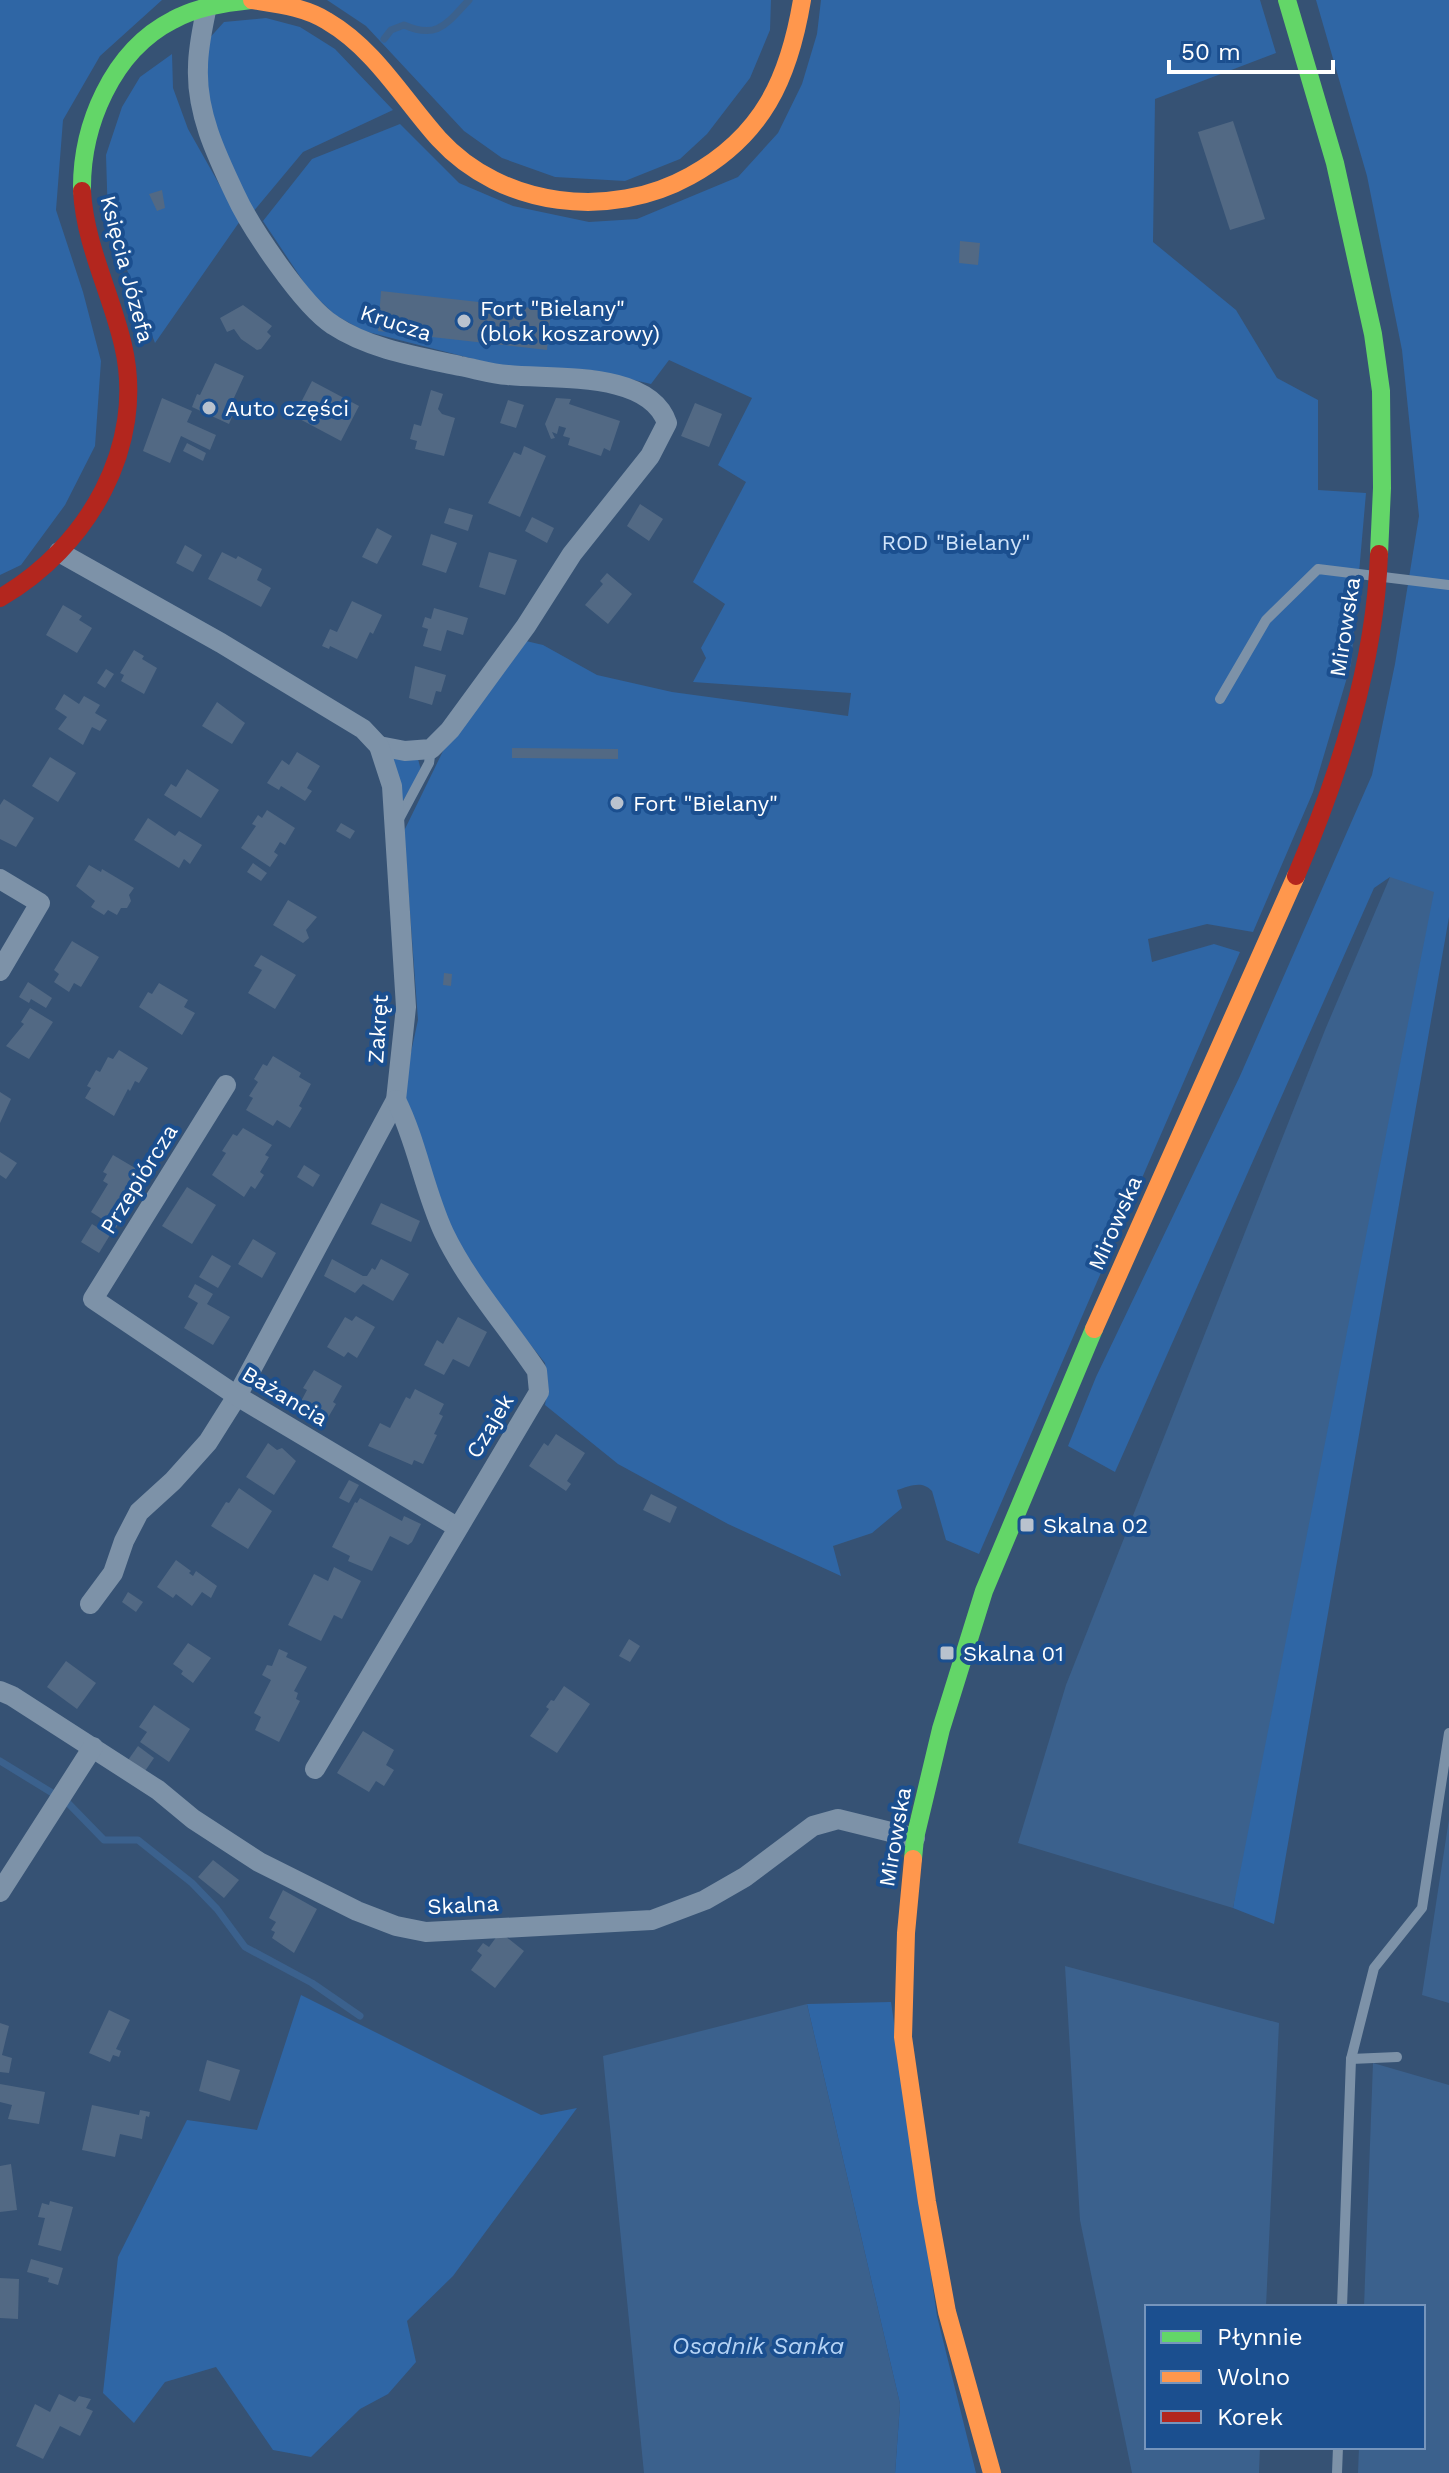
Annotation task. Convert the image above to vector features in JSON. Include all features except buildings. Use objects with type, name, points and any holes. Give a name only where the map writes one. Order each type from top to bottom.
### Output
[{"type":"main road","name":"Księcia Józefa","points":[[0,598],[17,589],[59,552],[82,525],[117,464],[130,405],[127,360],[83,212],[81,157],[93,111],[107,85],[154,32],[186,13],[207,6],[252,0],[295,8],[336,26],[374,62],[446,146],[480,174],[497,183],[550,199],[617,203],[688,179],[733,148],[772,102],[786,73],[795,47],[802,0]]},
{"type":"main road","name":"Mirowska","points":[[992,2473],[947,2312],[905,2052],[906,1933],[915,1838],[945,1714],[984,1591],[1104,1306],[1252,979],[1323,812],[1366,664],[1378,576],[1382,488],[1381,391],[1373,334],[1335,163],[1287,0]]},
{"type":"street","name":"Krucza","points":[[207,6],[197,67],[200,101],[211,142],[245,216],[315,311],[333,325],[364,341],[435,360],[506,375],[568,377],[630,388],[654,400],[662,409],[667,423],[650,456],[572,554],[526,626],[450,730],[431,749]]},
{"type":"street","points":[[59,552],[221,643],[363,729],[379,746],[405,751],[431,749]]},
{"type":"street","name":"Zakręt","points":[[90,1604],[113,1573],[124,1541],[139,1512],[173,1481],[208,1442],[237,1396],[396,1100],[406,1007],[392,786],[379,746]]},
{"type":"street","points":[[0,879],[40,903],[0,971]]},
{"type":"street","name":"Przepiórcza","points":[[93,1299],[226,1085]]},
{"type":"street","name":"Czajek","points":[[315,1769],[539,1392],[537,1371],[461,1264],[443,1230],[407,1121],[396,1100]]},
{"type":"street","name":"Bażancia","points":[[93,1299],[237,1396],[457,1527]]},
{"type":"street","name":"Skalna","points":[[0,1691],[93,1747],[259,1862],[357,1911],[396,1926],[426,1932],[652,1920],[705,1900],[745,1877],[813,1826],[827,1820],[838,1819],[915,1838]]},
{"type":"street","points":[[0,1892],[93,1747]]},
{"type":"lane","points":[[1220,699],[1266,620],[1318,569],[1449,585]]},
{"type":"lane","points":[[395,827],[429,763],[431,749]]},
{"type":"lane","points":[[1342,2305],[1351,2059],[1374,1968],[1422,1908],[1449,1733]]},
{"type":"lane","points":[[1351,2059],[1397,2057]]},
{"type":"lane","points":[[1337,2473],[1338,2449]]},
{"type":"green space","points":[[0,0],[162,0],[100,56],[63,120],[56,210],[83,292],[101,361],[95,446],[65,505],[21,565],[0,575]]},
{"type":"green space","points":[[327,0],[771,0],[770,30],[750,78],[707,134],[680,159],[625,181],[555,177],[502,158],[464,131],[366,26]]},
{"type":"green space","name":"ROD \"Bielany\"","points":[[821,0],[1260,0],[1276,53],[1155,99],[1153,242],[1236,310],[1277,378],[1318,400],[1318,490],[1366,493],[1351,664],[1313,792],[1253,932],[1207,924],[1148,939],[1152,962],[1214,944],[1240,952],[979,1554],[946,1540],[932,1491],[916,1485],[897,1490],[902,1508],[872,1533],[833,1546],[841,1576],[728,1524],[618,1464],[545,1405],[548,1385],[545,1363],[465,1262],[438,1205],[403,1089],[418,1020],[404,831],[443,751],[526,641],[543,645],[597,675],[672,692],[848,716],[851,693],[693,682],[706,658],[701,648],[725,604],[693,582],[746,482],[718,465],[752,398],[669,360],[651,384],[592,370],[509,368],[364,331],[335,315],[309,290],[263,221],[312,159],[400,124],[459,183],[513,206],[589,222],[637,219],[738,177],[778,133],[802,84],[817,34]]},
{"type":"green space","points":[[1316,0],[1449,0],[1449,917],[1274,1924],[1233,1908],[1390,877],[1374,888],[1115,1472],[1068,1446],[1096,1377],[1240,1076],[1372,775],[1395,664],[1419,516],[1402,350],[1367,176]]},
{"type":"green space","points":[[266,18],[300,27],[335,49],[393,110],[303,152],[253,212],[215,128],[202,83],[206,42],[224,22]]},
{"type":"green space","points":[[172,54],[173,88],[188,129],[240,221],[155,343],[108,220],[106,155],[122,107],[140,77]]},
{"type":"green space","points":[[388,757],[418,759],[421,770],[400,806]]},
{"type":"green space","points":[[301,1995],[541,2115],[577,2108],[453,2276],[407,2321],[416,2362],[388,2394],[360,2409],[311,2457],[273,2450],[216,2367],[165,2382],[134,2423],[103,2393],[118,2257],[187,2120],[257,2130]]},
{"type":"green space","points":[[891,2002],[937,2316],[976,2473],[895,2473],[900,2404],[807,2004]]},
{"type":"water","points":[[1390,877],[1434,892],[1233,1908],[1018,1843],[1066,1685],[1325,1030]]},
{"type":"water","points":[[1449,1819],[1449,2003],[1422,1995]]},
{"type":"water","points":[[1065,1966],[1279,2023],[1266,2305],[1145,2305],[1145,2449],[1260,2449],[1259,2473],[1132,2473],[1080,2220]]},
{"type":"water","name":"Osadnik Sanka","points":[[807,2004],[900,2404],[895,2473],[644,2473],[603,2056]]},
{"type":"water","points":[[1373,2063],[1449,2085],[1449,2473],[1358,2473],[1359,2449],[1425,2449],[1425,2305],[1364,2305]]},
{"type":"waterway","points":[[384,39],[391,30],[404,25],[425,31],[441,27],[469,0]]},
{"type":"waterway","points":[[0,1761],[54,1794]]},
{"type":"waterway","points":[[68,1803],[104,1840],[138,1840],[192,1883],[217,1909],[245,1947],[312,1983],[360,2016]]},
{"type":"traffic: fast","points":[[82,191],[87,141],[94,117],[104,93],[133,51],[152,34],[182,16],[211,6],[251,0]]},
{"type":"traffic: fast","points":[[1287,0],[1335,163],[1373,334],[1381,391],[1379,554]]},
{"type":"traffic: fast","points":[[913,1859],[915,1838],[941,1729],[984,1591],[1094,1329]]},
{"type":"traffic: slow","points":[[252,0],[310,12],[344,32],[374,60],[439,139],[465,162],[494,180],[525,193],[558,200],[592,202],[659,190],[690,176],[736,143],[754,123],[780,79],[802,0]]},
{"type":"traffic: slow","points":[[1094,1329],[1296,876]]},
{"type":"traffic: slow","points":[[913,1859],[906,1933],[903,2037],[947,2312],[992,2473]]},
{"type":"traffic: jam","points":[[0,598],[31,577],[59,552],[83,523],[103,491],[118,456],[126,420],[128,383],[123,345],[93,250],[82,191]]},
{"type":"traffic: jam","points":[[1296,876],[1327,799],[1352,719],[1370,637],[1379,554]]},
{"type":"place","name":"Fort \"Bielany\" (blok koszarowy)","points":[[464,321]]},
{"type":"place","name":"Auto części","points":[[209,408]]},
{"type":"place","name":"Fort \"Bielany\"","points":[[617,803]]},
{"type":"place","name":"Skalna 02","points":[[1027,1525]]},
{"type":"place","name":"Skalna 01","points":[[947,1653]]}]
